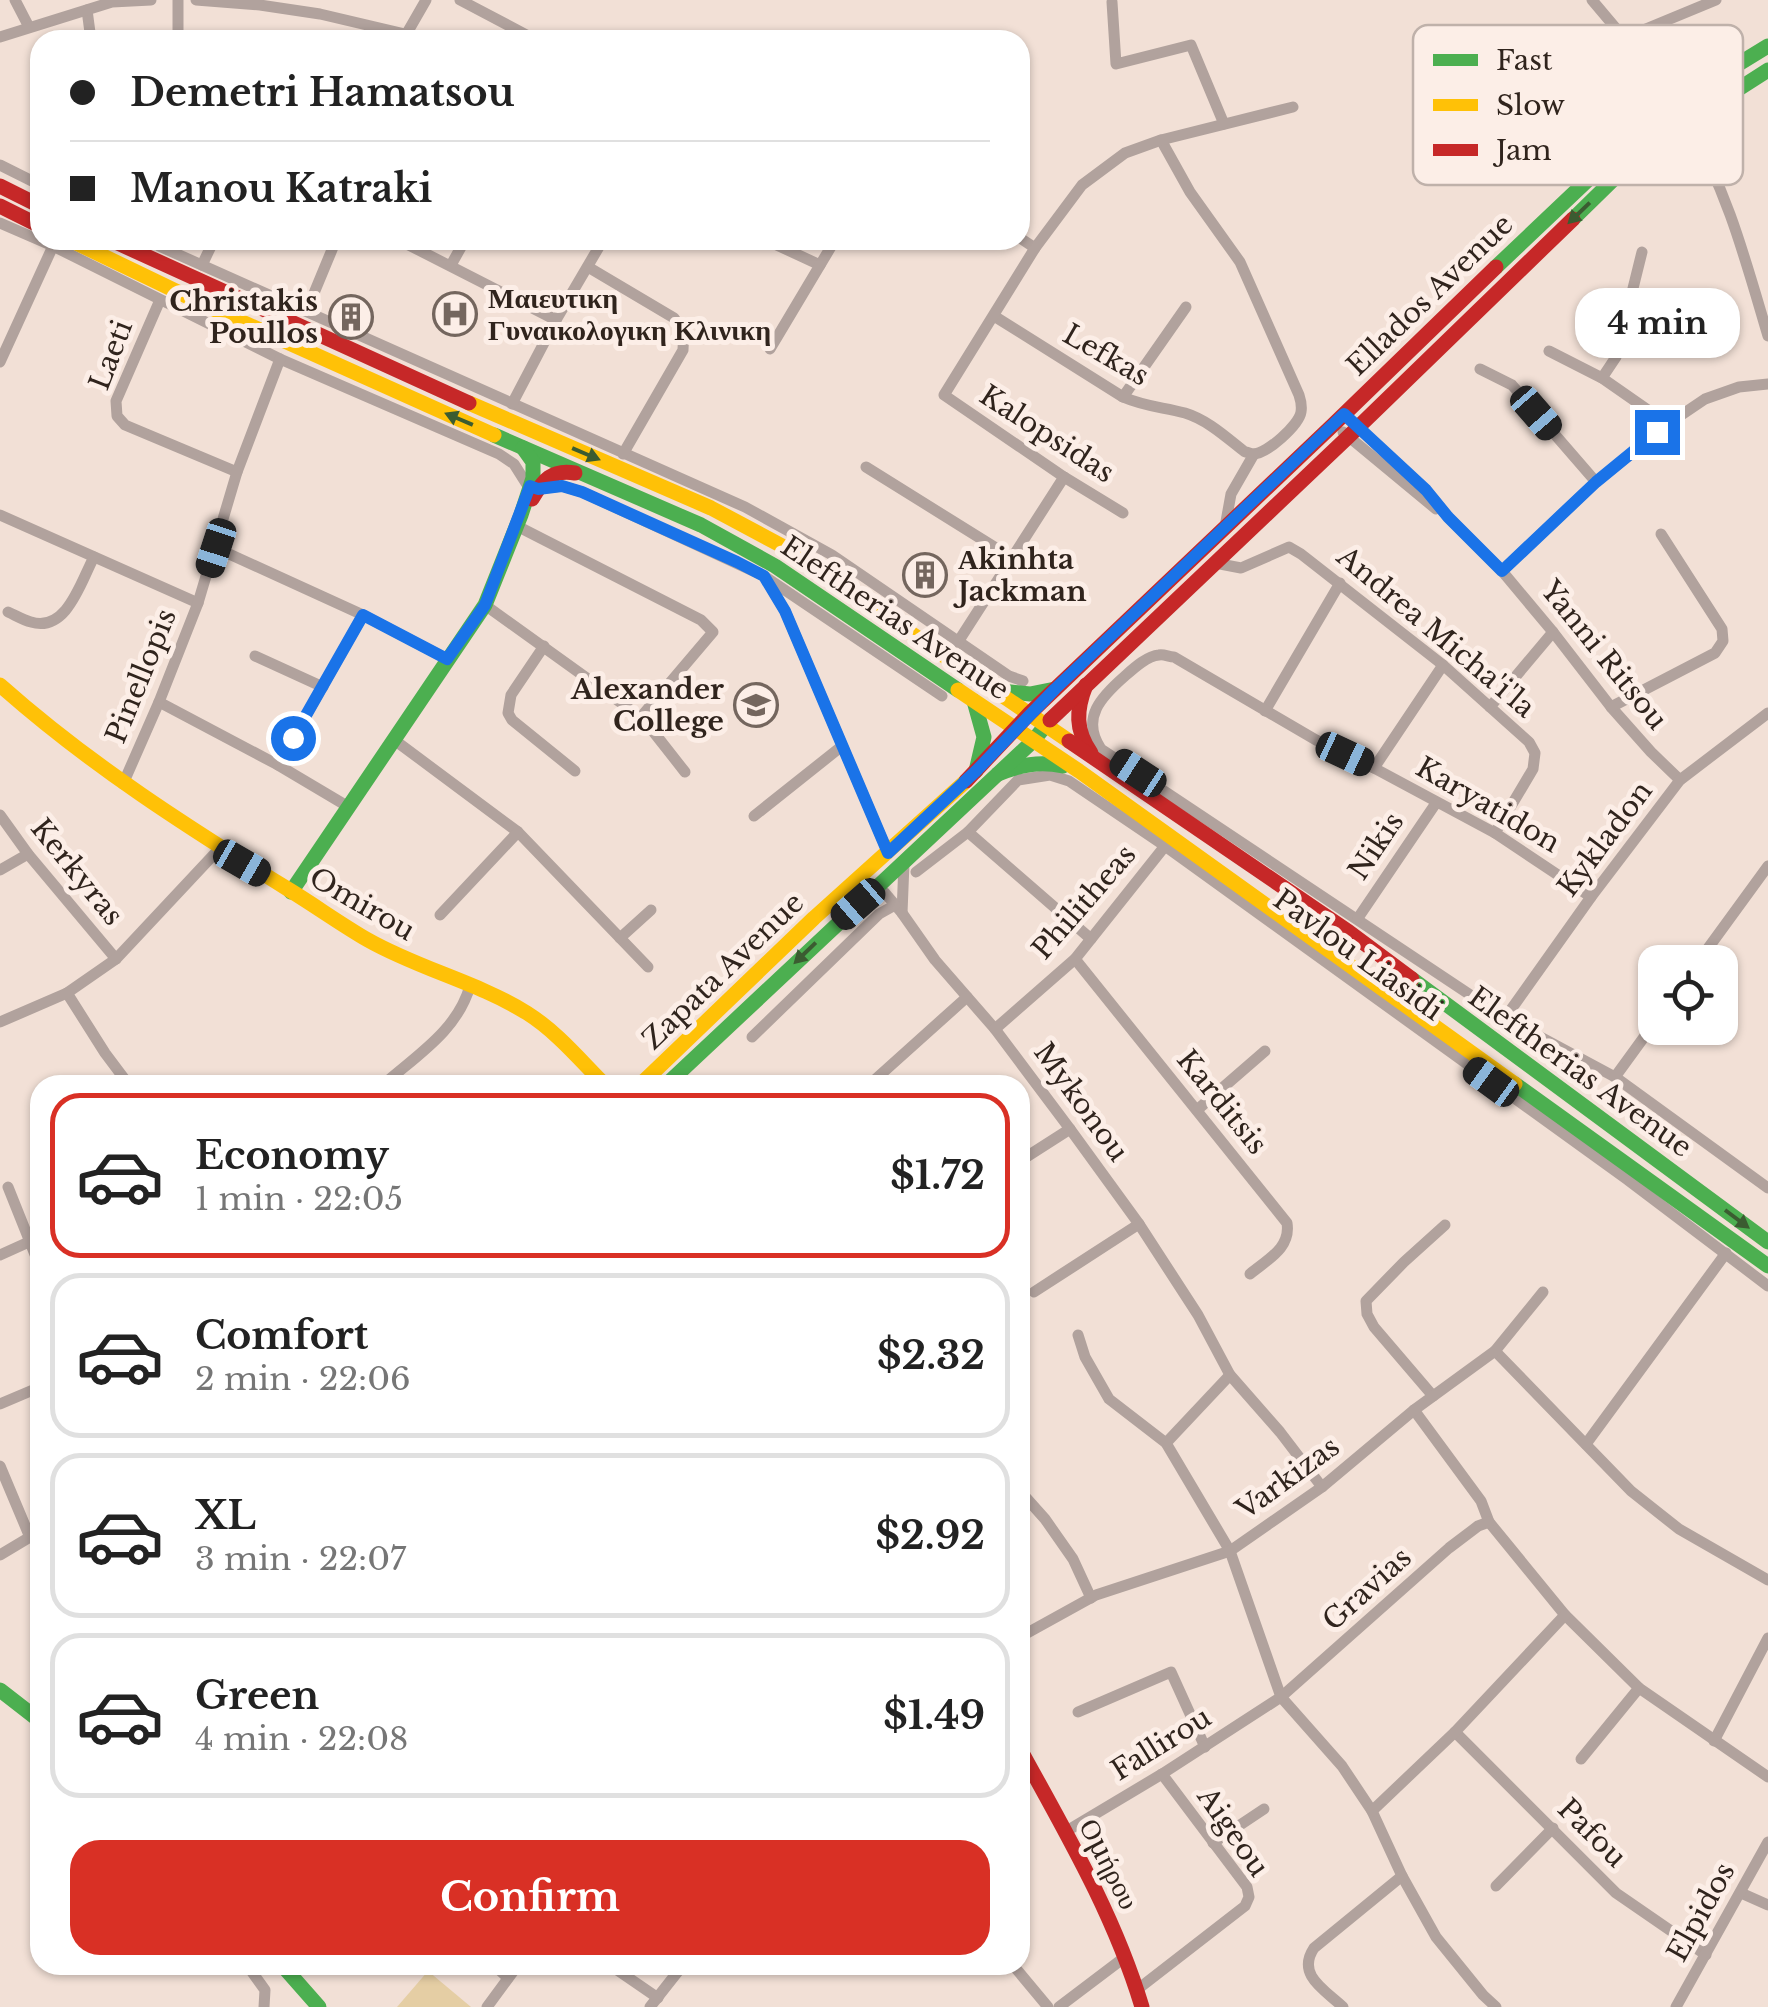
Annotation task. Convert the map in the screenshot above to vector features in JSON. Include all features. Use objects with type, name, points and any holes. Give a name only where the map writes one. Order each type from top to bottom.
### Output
[{"type":"main road","name":"Ellados Avenue","points":[[1743,61],[1768,46]]},
{"type":"main road","name":"Ellados Avenue","points":[[1743,86],[1768,70]]},
{"type":"main road","name":"Ellados Avenue","points":[[1017,729],[1581,185]]},
{"type":"main road","name":"Ellados Avenue","points":[[1033,741],[1086,685],[1608,185]]},
{"type":"main road","points":[[0,186],[30,201]]},
{"type":"main road","points":[[0,206],[30,221]]},
{"type":"main road","name":"Eleftherias Avenue","points":[[91,250],[299,348],[702,525],[775,566],[1080,771],[1768,1266]]},
{"type":"main road","name":"Eleftherias Avenue","points":[[148,250],[396,372],[711,508],[786,548],[989,688],[1100,754],[1768,1242]]},
{"type":"main road","points":[[291,892],[485,605],[534,488],[533,462],[520,446]]},
{"type":"main road","points":[[534,488],[564,470],[589,476]]},
{"type":"main road","points":[[862,598],[873,582]]},
{"type":"main road","name":"Omirou","points":[[0,684],[122,784],[219,849],[390,952],[516,1008],[542,1024],[595,1075]]},
{"type":"main road","points":[[1086,685],[1078,703],[1080,735],[1100,754]]},
{"type":"main road","points":[[989,688],[1030,694],[1055,689]]},
{"type":"main road","points":[[974,701],[984,737],[976,771]]},
{"type":"main road","name":"Zapata Avenue","points":[[650,1075],[1017,729]]},
{"type":"main road","name":"Zapata Avenue","points":[[677,1075],[877,888],[910,868],[1033,741]]},
{"type":"main road","points":[[998,774],[1044,762],[1080,771]]},
{"type":"main road","points":[[0,1690],[30,1713]]},
{"type":"main road","name":"Ομήρου","points":[[1030,1767],[1098,1890],[1142,2007]]},
{"type":"main road","points":[[291,1975],[319,2007]]},
{"type":"street","points":[[15,0],[29,26]]},
{"type":"street","points":[[0,37],[112,2],[150,0]]},
{"type":"street","points":[[178,0],[178,30]]},
{"type":"street","points":[[196,0],[260,4],[320,14],[378,30]]},
{"type":"street","points":[[320,14],[325,0]]},
{"type":"street","points":[[408,30],[426,0]]},
{"type":"street","points":[[460,0],[517,30]]},
{"type":"street","points":[[1592,0],[1613,25]]},
{"type":"street","points":[[1655,25],[1716,0]]},
{"type":"street","points":[[1112,2],[1116,64],[1191,45],[1224,124]]},
{"type":"street","points":[[87,10],[90,30]]},
{"type":"street","points":[[994,316],[1034,248],[1082,184],[1125,152],[1293,107]]},
{"type":"street","points":[[1162,140],[1190,192],[1240,262],[1302,408],[1298,421],[1275,443],[1254,454],[1231,494],[1225,527]]},
{"type":"street","points":[[0,164],[30,179]]},
{"type":"street","points":[[1719,185],[1734,221],[1768,336]]},
{"type":"street","points":[[0,223],[30,236]]},
{"type":"street","points":[[1030,245],[1034,248]]},
{"type":"street","points":[[1,358],[51,250]]},
{"type":"street","points":[[61,250],[280,359],[499,454],[514,464],[534,488],[562,486],[582,492],[764,576],[942,696]]},
{"type":"street","points":[[202,265],[209,250]]},
{"type":"street","points":[[306,310],[332,250]]},
{"type":"street","points":[[419,250],[556,320]]},
{"type":"street","points":[[451,265],[459,250]]},
{"type":"street","points":[[512,404],[597,250]]},
{"type":"street","points":[[788,250],[820,264]]},
{"type":"street","points":[[770,349],[829,250]]},
{"type":"street","points":[[152,251],[202,265],[746,507],[832,555],[1009,676],[1024,682]]},
{"type":"street","points":[[1602,378],[1616,357],[1642,252]]},
{"type":"street","points":[[588,267],[674,318],[684,338],[683,350],[623,454]]},
{"type":"street","name":"Laeti","points":[[160,300],[116,401],[117,416],[125,425],[237,472]]},
{"type":"street","points":[[1123,397],[1186,307]]},
{"type":"street","name":"Kalopsidas","points":[[994,316],[944,395],[1123,513]]},
{"type":"street","name":"Lefkas","points":[[994,316],[1123,397],[1202,420],[1254,454]]},
{"type":"street","points":[[1549,351],[1602,378],[1668,424]]},
{"type":"street","name":"Pinellopis","points":[[122,784],[198,603],[237,472],[280,359]]},
{"type":"street","points":[[1480,369],[1512,385],[1596,482]]},
{"type":"street","points":[[1502,571],[1596,482],[1668,424],[1705,399],[1739,386],[1768,384]]},
{"type":"street","name":"Yanni Ritsou","points":[[1339,419],[1426,490],[1554,632],[1610,707],[1680,780]]},
{"type":"street","points":[[866,467],[1012,558]]},
{"type":"street","points":[[958,642],[1064,477]]},
{"type":"street","points":[[0,515],[198,603]]},
{"type":"street","points":[[519,521],[701,620],[713,632],[640,718]]},
{"type":"street","points":[[1610,707],[1715,653],[1723,641],[1722,628],[1661,534]]},
{"type":"street","name":"Andrea Micha'i'la","points":[[1215,563],[1241,568],[1288,547],[1302,554],[1443,665],[1529,742],[1536,757],[1533,770],[1495,833]]},
{"type":"street","points":[[216,548],[363,615],[447,659]]},
{"type":"street","points":[[8,612],[42,624],[60,618],[94,557]]},
{"type":"street","points":[[764,576],[785,611],[888,853]]},
{"type":"street","points":[[1264,712],[1340,583]]},
{"type":"street","points":[[485,605],[627,706],[685,772]]},
{"type":"street","points":[[278,765],[363,615]]},
{"type":"street","points":[[1490,708],[1554,632]]},
{"type":"street","points":[[544,646],[510,695],[508,713],[574,771]]},
{"type":"street","name":"Karyatidon","points":[[1100,754],[1092,723],[1098,704],[1108,691],[1138,664],[1156,654],[1174,658],[1264,712],[1495,833],[1592,898]]},
{"type":"street","points":[[255,656],[323,686]]},
{"type":"street","points":[[1374,768],[1443,665]]},
{"type":"street","points":[[159,702],[347,806]]},
{"type":"street","name":"Kykladon","points":[[1505,1018],[1680,780],[1768,713]]},
{"type":"street","points":[[393,739],[518,832],[648,966]]},
{"type":"street","points":[[754,816],[842,746]]},
{"type":"street","points":[[1100,754],[1358,918],[1505,1018],[1615,1077],[1768,1188]]},
{"type":"street","name":"Pavlou Liasidi","points":[[910,868],[968,832],[1013,784],[1050,775],[1069,781],[1524,1105],[1768,1286]]},
{"type":"street","name":"Nikis","points":[[1358,918],[1436,802]]},
{"type":"street","name":"Kerkyras","points":[[0,816],[116,959]]},
{"type":"street","points":[[440,915],[518,832]]},
{"type":"street","points":[[968,832],[1092,939]]},
{"type":"street","name":"Philitheas","points":[[995,1028],[1075,959],[1165,846]]},
{"type":"street","points":[[0,1022],[67,993],[116,959],[219,849]]},
{"type":"street","points":[[0,870],[28,854]]},
{"type":"street","points":[[1710,945],[1768,866]]},
{"type":"street","points":[[752,1037],[879,914],[898,909],[910,868]]},
{"type":"street","name":"Mykonou","points":[[877,888],[1030,1075]]},
{"type":"street","points":[[620,938],[651,910]]},
{"type":"street","name":"Karditsis","points":[[1075,959],[1287,1223],[1286,1244],[1250,1274]]},
{"type":"street","points":[[398,1075],[447,1030],[462,1009],[470,986]]},
{"type":"street","points":[[67,993],[122,1075]]},
{"type":"street","points":[[880,1075],[968,997]]},
{"type":"street","points":[[1615,1077],[1638,1045]]},
{"type":"street","points":[[1198,1110],[1265,1050]]},
{"type":"street","name":"Mykonou","points":[[1030,1075],[1139,1224],[1207,1330],[1230,1374],[1322,1487]]},
{"type":"street","points":[[1519,1086],[1524,1105]]},
{"type":"street","points":[[1030,1154],[1070,1129]]},
{"type":"street","points":[[1565,1135],[1587,1134]]},
{"type":"street","points":[[8,1186],[30,1238]]},
{"type":"street","points":[[1034,1292],[1139,1224]]},
{"type":"street","points":[[1433,1396],[1374,1327],[1366,1301],[1446,1225]]},
{"type":"street","points":[[0,1255],[30,1240]]},
{"type":"street","points":[[1586,1444],[1726,1254]]},
{"type":"street","name":"Varkizas","points":[[1030,1632],[1091,1598],[1230,1551],[1322,1487],[1414,1410],[1495,1351],[1543,1292]]},
{"type":"street","points":[[1078,1336],[1108,1398],[1166,1443],[1230,1551],[1282,1697],[1342,1766],[1372,1812],[1436,1937],[1496,2007]]},
{"type":"street","points":[[1495,1351],[1657,1513],[1768,1580]]},
{"type":"street","points":[[1166,1443],[1230,1374]]},
{"type":"street","points":[[0,1404],[30,1392]]},
{"type":"street","points":[[1414,1410],[1481,1502],[1489,1522],[1565,1615],[1639,1688],[1768,1777]]},
{"type":"street","points":[[0,1466],[30,1523]]},
{"type":"street","points":[[1030,1503],[1073,1559],[1091,1598]]},
{"type":"street","name":"Gravias","points":[[1282,1697],[1450,1548],[1489,1522]]},
{"type":"street","points":[[0,1555],[30,1536]]},
{"type":"street","points":[[1372,1812],[1455,1732],[1565,1615]]},
{"type":"street","points":[[1714,1742],[1767,1642]]},
{"type":"street","points":[[1078,1712],[1170,1672],[1204,1747]]},
{"type":"street","points":[[1580,1760],[1639,1688]]},
{"type":"street","name":"Fallirou","points":[[1065,1832],[1282,1697]]},
{"type":"street","name":"Pafou","points":[[1455,1732],[1616,1892],[1706,1955]]},
{"type":"street","name":"Aigeou","points":[[1138,1989],[1245,1906],[1249,1898],[1247,1888],[1162,1774]]},
{"type":"street","points":[[1213,1842],[1264,1809]]},
{"type":"street","points":[[1496,1886],[1553,1828]]},
{"type":"street","name":"Elpidos","points":[[1676,2007],[1768,1842]]},
{"type":"street","points":[[1343,2007],[1310,1975],[1306,1966],[1314,1948],[1402,1876]]},
{"type":"street","points":[[1742,1893],[1768,1905]]},
{"type":"street","points":[[1059,2007],[1125,1957]]},
{"type":"street","points":[[254,1975],[265,1990],[264,2007]]},
{"type":"street","points":[[505,1975],[508,1978]]},
{"type":"street","points":[[487,2007],[510,1975]]},
{"type":"street","points":[[622,1975],[654,2002],[675,1975]]},
{"type":"street","points":[[1022,1975],[1048,2007]]},
{"type":"shaded area","points":[[425,1975],[433,1975],[471,2007],[397,2007]]},
{"type":"traffic: fast","points":[[1743,61],[1768,46]]},
{"type":"traffic: fast","points":[[1743,86],[1768,70]]},
{"type":"traffic: fast","points":[[1496,267],[1582,185]]},
{"type":"traffic: fast","points":[[1573,219],[1608,185]]},
{"type":"traffic: fast","points":[[494,435],[701,525],[775,566],[958,690]]},
{"type":"traffic: fast","points":[[291,892],[485,605],[533,478],[533,462],[523,448]]},
{"type":"traffic: fast","points":[[1001,691],[1030,694],[1055,689]]},
{"type":"traffic: fast","points":[[974,701],[984,737],[976,771]]},
{"type":"traffic: fast","points":[[677,1075],[1033,741],[1050,720]]},
{"type":"traffic: fast","points":[[998,774],[1030,765],[1063,766]]},
{"type":"traffic: fast","points":[[1412,979],[1768,1242]]},
{"type":"traffic: fast","points":[[1515,1084],[1768,1266]]},
{"type":"traffic: fast","points":[[0,1690],[30,1713]]},
{"type":"traffic: fast","points":[[291,1975],[319,2007]]},
{"type":"traffic: slow","points":[[91,250],[494,435]]},
{"type":"traffic: slow","points":[[469,403],[711,508],[786,548],[1069,741]]},
{"type":"traffic: slow","points":[[0,685],[141,794],[349,928],[387,950],[527,1013],[595,1075]]},
{"type":"traffic: slow","points":[[958,690],[1079,771],[1515,1084]]},
{"type":"traffic: slow","points":[[650,1075],[814,918],[966,781]]},
{"type":"traffic: jam","points":[[0,186],[30,201]]},
{"type":"traffic: jam","points":[[0,206],[30,221]]},
{"type":"traffic: jam","points":[[1050,720],[1573,219]]},
{"type":"traffic: jam","points":[[133,250],[469,403]]},
{"type":"traffic: jam","points":[[966,781],[1030,713],[1496,267]]},
{"type":"traffic: jam","points":[[532,499],[549,477],[575,473]]},
{"type":"traffic: jam","points":[[1086,685],[1079,720],[1091,753]]},
{"type":"traffic: jam","points":[[1069,741],[1412,979]]},
{"type":"traffic: jam","points":[[1030,1767],[1118,1939],[1142,2007]]},
{"type":"place","name":"Μαιευτικη Γυναικολογικη Κλινικη","points":[[455,314]]},
{"type":"place","name":"Christakis Poullos","points":[[351,317]]},
{"type":"place","name":"Αkinhta Jackman","points":[[925,575]]},
{"type":"place","name":"Alexander College","points":[[756,705]]},
{"type":"route","points":[[293,738],[363,615],[447,659],[485,605],[530,486],[562,486],[764,576],[785,611],[888,853],[1344,414],[1426,490],[1502,571],[1596,482],[1657,432]]}]
